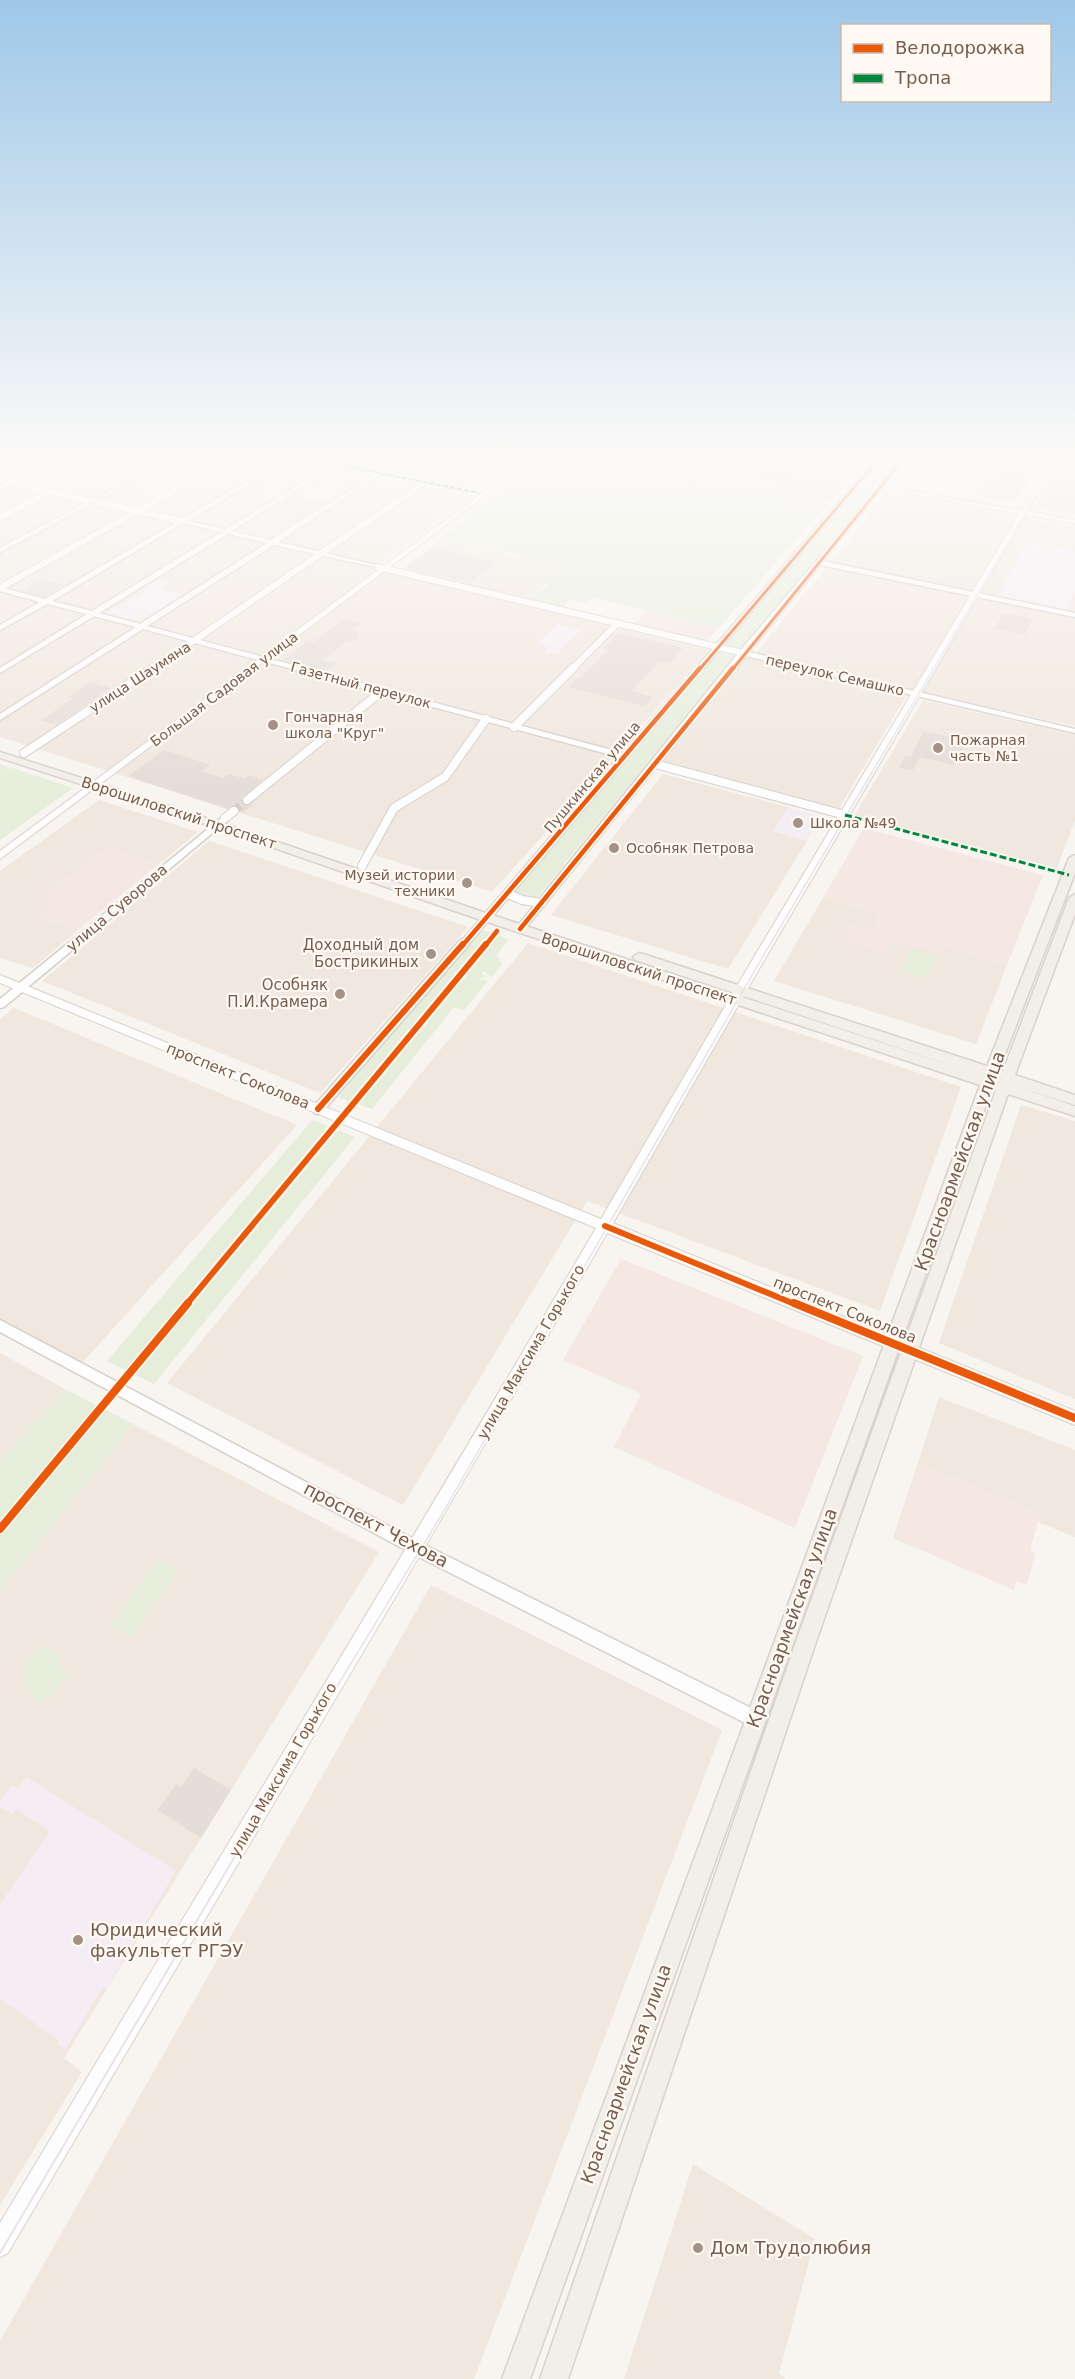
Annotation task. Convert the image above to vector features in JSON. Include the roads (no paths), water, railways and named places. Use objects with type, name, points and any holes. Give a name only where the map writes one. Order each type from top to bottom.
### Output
[{"type":"main road","name":"Большая Садовая улица","points":[[0,848],[96,780],[381,568]]},
{"type":"main road","name":"улица Максима Горького","points":[[0,2245],[306,1730],[417,1548],[738,995],[992,568]]},
{"type":"main road","name":"Ворошиловский проспект","points":[[0,745],[96,780]]},
{"type":"main road","name":"Ворошиловский проспект","points":[[0,755],[226,818],[489,914]]},
{"type":"main road","name":"Большая Садовая улица","points":[[0,856],[96,780]]},
{"type":"main road","name":"Ворошиловский проспект","points":[[226,818],[489,914],[989,1078],[1075,1100]]},
{"type":"main road","name":"Красноармейская улица","points":[[554,2379],[989,1078],[1075,858]]},
{"type":"main road","name":"Красноармейская улица","points":[[516,2379],[755,1719],[1005,1083],[1075,897]]},
{"type":"main road","name":"проспект Соколова","points":[[0,979],[1075,1418]]},
{"type":"main road","name":"Ворошиловский проспект","points":[[1005,1083],[1075,1111]]},
{"type":"street","points":[[0,588],[36,568]]},
{"type":"street","points":[[0,628],[102,568]]},
{"type":"street","points":[[0,671],[169,568]]},
{"type":"street","points":[[0,718],[234,568]]},
{"type":"street","name":"улица Шаумяна","points":[[24,753],[193,642],[299,568]]},
{"type":"street","name":"переулок Семашко","points":[[381,568],[1075,731]]},
{"type":"street","name":"Пушкинская улица","points":[[318,1109],[508,894],[786,568]]},
{"type":"street","points":[[524,925],[813,568]]},
{"type":"street","points":[[847,568],[1075,615]]},
{"type":"street","name":"Газетный переулок","points":[[0,588],[193,642],[625,756]]},
{"type":"street","points":[[514,727],[617,624]]},
{"type":"street","points":[[248,800],[382,691]]},
{"type":"street","points":[[362,866],[394,808],[448,774],[486,719]]},
{"type":"street","points":[[655,764],[845,815]]},
{"type":"street","name":"улица Суворова","points":[[0,1005],[226,818]]},
{"type":"street","points":[[508,894],[522,900],[542,903]]},
{"type":"street","name":"проспект Чехова","points":[[0,1326],[417,1548],[755,1719]]},
{"type":"tunnel","points":[[234,811],[247,800]]},
{"type":"tram line","points":[[285,1772],[442,1514],[762,958],[993,568]]},
{"type":"tram line","points":[[0,2253],[286,1770]]},
{"type":"place","name":"Гончарная школа \"Круг\"","points":[[273,725]]},
{"type":"place","name":"Пожарная часть №1","points":[[938,748]]},
{"type":"place","name":"Школа №49","points":[[798,823]]},
{"type":"place","name":"Особняк Петрова","points":[[614,848]]},
{"type":"place","name":"Музей истории техники","points":[[467,883]]},
{"type":"place","name":"Доходный дом Бострикиных","points":[[431,954]]},
{"type":"place","name":"Особняк П.И.Крамера","points":[[340,994]]},
{"type":"place","name":"Юридический факультет РГЭУ","points":[[78,1940]]},
{"type":"place","name":"Дом Трудолюбия","points":[[698,2248]]}]
